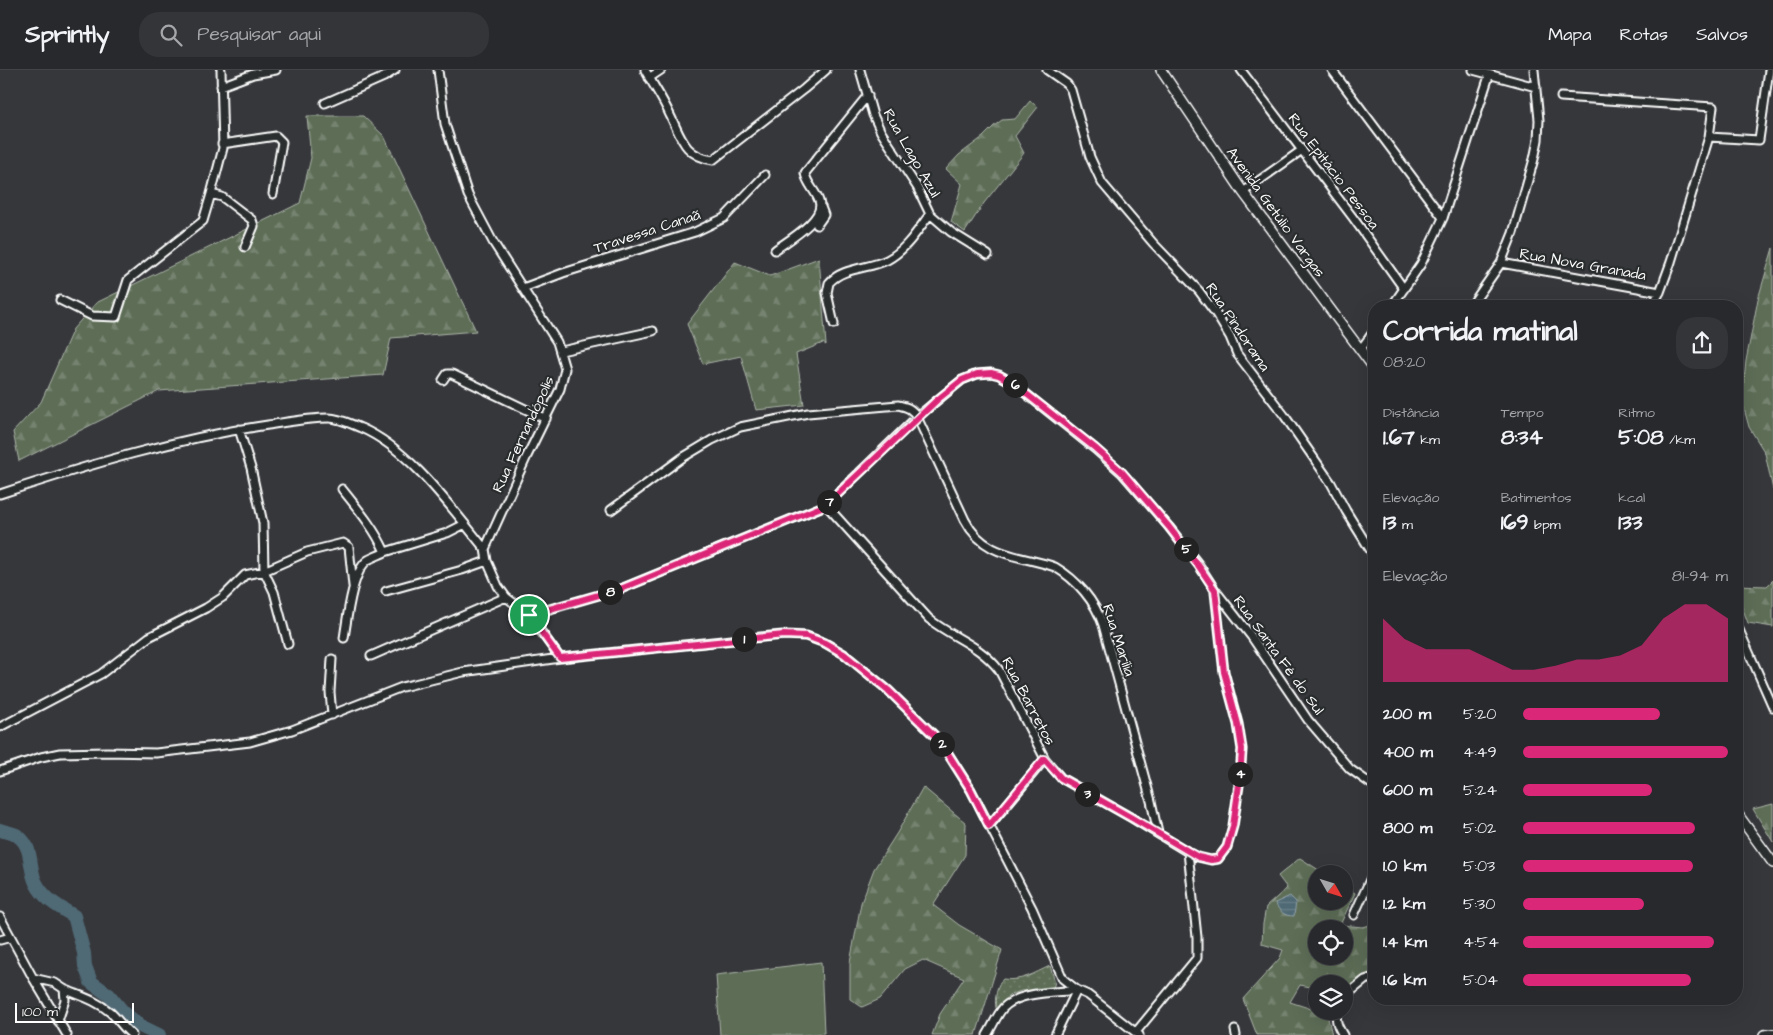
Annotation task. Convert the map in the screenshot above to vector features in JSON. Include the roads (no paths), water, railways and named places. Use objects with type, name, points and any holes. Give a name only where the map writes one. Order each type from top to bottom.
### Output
[{"type":"street","points":[[60,300],[92,316],[116,317],[128,280],[203,221],[218,174],[223,148],[221,70]]},
{"type":"street","points":[[221,86],[253,74],[276,70]]},
{"type":"street","points":[[325,103],[384,77],[395,70]]},
{"type":"street","name":"Rua Fernandópolis","points":[[438,70],[445,124],[468,195],[493,242],[553,335],[564,362],[565,375],[485,549]]},
{"type":"street","points":[[645,70],[670,115],[679,138],[692,153],[701,158],[713,160],[826,70]]},
{"type":"street","points":[[650,78],[661,70]]},
{"type":"street","name":"Rua Lago Azul","points":[[860,70],[873,115],[881,132],[917,187],[930,214],[951,232],[988,256]]},
{"type":"street","name":"Rua Pindorama","points":[[1047,70],[1067,84],[1071,90],[1090,157],[1102,183],[1153,243],[1200,291],[1230,337],[1237,354],[1284,415],[1331,483],[1368,546]]},
{"type":"street","name":"Avenida Getúlio Vargas","points":[[1161,70],[1243,192],[1368,360]]},
{"type":"street","name":"Rua Epitácio Pessoa","points":[[1240,70],[1302,150],[1404,289]]},
{"type":"street","points":[[1332,70],[1443,218]]},
{"type":"street","points":[[1473,70],[1489,76],[1536,87]]},
{"type":"street","points":[[1475,300],[1501,263],[1524,195],[1538,140],[1539,120],[1534,70]]},
{"type":"street","points":[[1709,136],[1759,140],[1769,70]]},
{"type":"street","points":[[1396,300],[1432,244],[1443,218],[1489,76]]},
{"type":"street","name":"Rua Lago Azul","points":[[821,208],[820,201],[805,173],[868,95]]},
{"type":"street","points":[[1560,97],[1713,107],[1709,136],[1660,292],[1655,300]]},
{"type":"street","points":[[222,144],[276,136],[282,142],[273,194]]},
{"type":"street","points":[[1243,192],[1302,150]]},
{"type":"street","name":"Travessa Canaã","points":[[523,288],[562,273],[709,226],[724,218],[765,175]]},
{"type":"street","points":[[211,194],[222,197],[252,220],[254,226],[245,247]]},
{"type":"street","points":[[817,224],[824,215],[821,208]]},
{"type":"street","points":[[774,250],[806,228],[821,208]]},
{"type":"street","points":[[834,324],[827,293],[829,283],[840,274],[886,260],[896,254],[907,244],[930,214]]},
{"type":"street","name":"Rua Nova Granada","points":[[1501,263],[1660,292]]},
{"type":"street","points":[[560,351],[654,331]]},
{"type":"street","points":[[1360,350],[1368,339]]},
{"type":"street","name":"Rua Santa Fé do Sul","points":[[826,505],[917,417],[962,380],[977,374],[991,373],[1004,378],[1095,448],[1122,472],[1169,527],[1198,565],[1251,636],[1308,720],[1350,769],[1368,782]]},
{"type":"street","points":[[443,380],[447,374],[452,374],[546,419]]},
{"type":"street","points":[[611,510],[682,458],[712,440],[740,427],[808,413],[898,405],[908,407],[917,417]]},
{"type":"street","name":"Rua Marília","points":[[917,417],[974,536],[990,548],[1055,567],[1064,573],[1091,600],[1098,612],[1151,801],[1158,833]]},
{"type":"street","points":[[0,494],[80,468],[239,429],[330,418],[339,420],[363,429],[389,443],[429,481],[485,549],[487,560],[498,586],[506,597],[529,615],[560,658]]},
{"type":"street","points":[[239,429],[251,468],[263,523],[264,571],[274,592],[288,644]]},
{"type":"street","points":[[342,489],[380,539],[385,552]]},
{"type":"street","points":[[529,615],[623,588],[826,505]]},
{"type":"street","name":"Rua Barretos","points":[[826,505],[929,619],[980,650],[990,659],[999,670],[1044,759],[1061,778],[1188,852],[1211,860],[1218,859],[1223,854],[1233,826],[1242,749],[1238,724],[1224,672],[1215,590]]},
{"type":"street","points":[[353,586],[367,561],[385,552],[447,533],[465,524]]},
{"type":"street","points":[[0,727],[101,674],[149,637],[206,608],[223,597],[245,575],[264,571],[308,552],[342,543],[349,546],[353,586],[344,638]]},
{"type":"street","points":[[386,591],[462,570],[487,560]]},
{"type":"street","points":[[371,656],[506,597]]},
{"type":"street","points":[[0,771],[41,757],[60,754],[107,752],[156,753],[250,742],[292,730],[402,687],[463,672],[560,658],[784,635],[806,636],[825,643],[844,654],[873,677],[940,741],[971,790],[1032,908],[1063,979],[1077,990],[1088,995],[1138,1034],[1197,958],[1197,936],[1188,852]]},
{"type":"street","points":[[1743,639],[1773,706]]},
{"type":"street","points":[[332,658],[330,692],[332,715]]},
{"type":"street","points":[[989,826],[1044,759]]},
{"type":"street","points":[[1743,822],[1773,863]]},
{"type":"street","points":[[1354,916],[1368,884]]},
{"type":"street","points":[[0,917],[67,1035]]},
{"type":"street","points":[[0,940],[11,937]]},
{"type":"street","points":[[33,978],[55,983],[64,989],[95,1001],[111,1013],[123,1029],[132,1035]]},
{"type":"street","points":[[1353,990],[1368,979]]},
{"type":"street","points":[[58,1021],[64,1000],[64,989]]},
{"type":"street","points":[[988,1035],[1002,1009],[1013,1001],[1031,994],[1077,990]]},
{"type":"street","points":[[1055,1035],[1077,990]]},
{"type":"street","points":[[1336,1020],[1342,1035]]},
{"type":"street","points":[[1764,1035],[1773,1034]]},
{"type":"water","points":[[1290,896],[1296,902],[1294,916],[1283,913],[1275,903]]},
{"type":"waterway","points":[[0,830],[16,835],[23,841],[29,852],[34,877],[39,889],[52,902],[74,916],[84,953],[85,966],[91,982],[109,995],[123,1012],[140,1026],[159,1035]]}]
